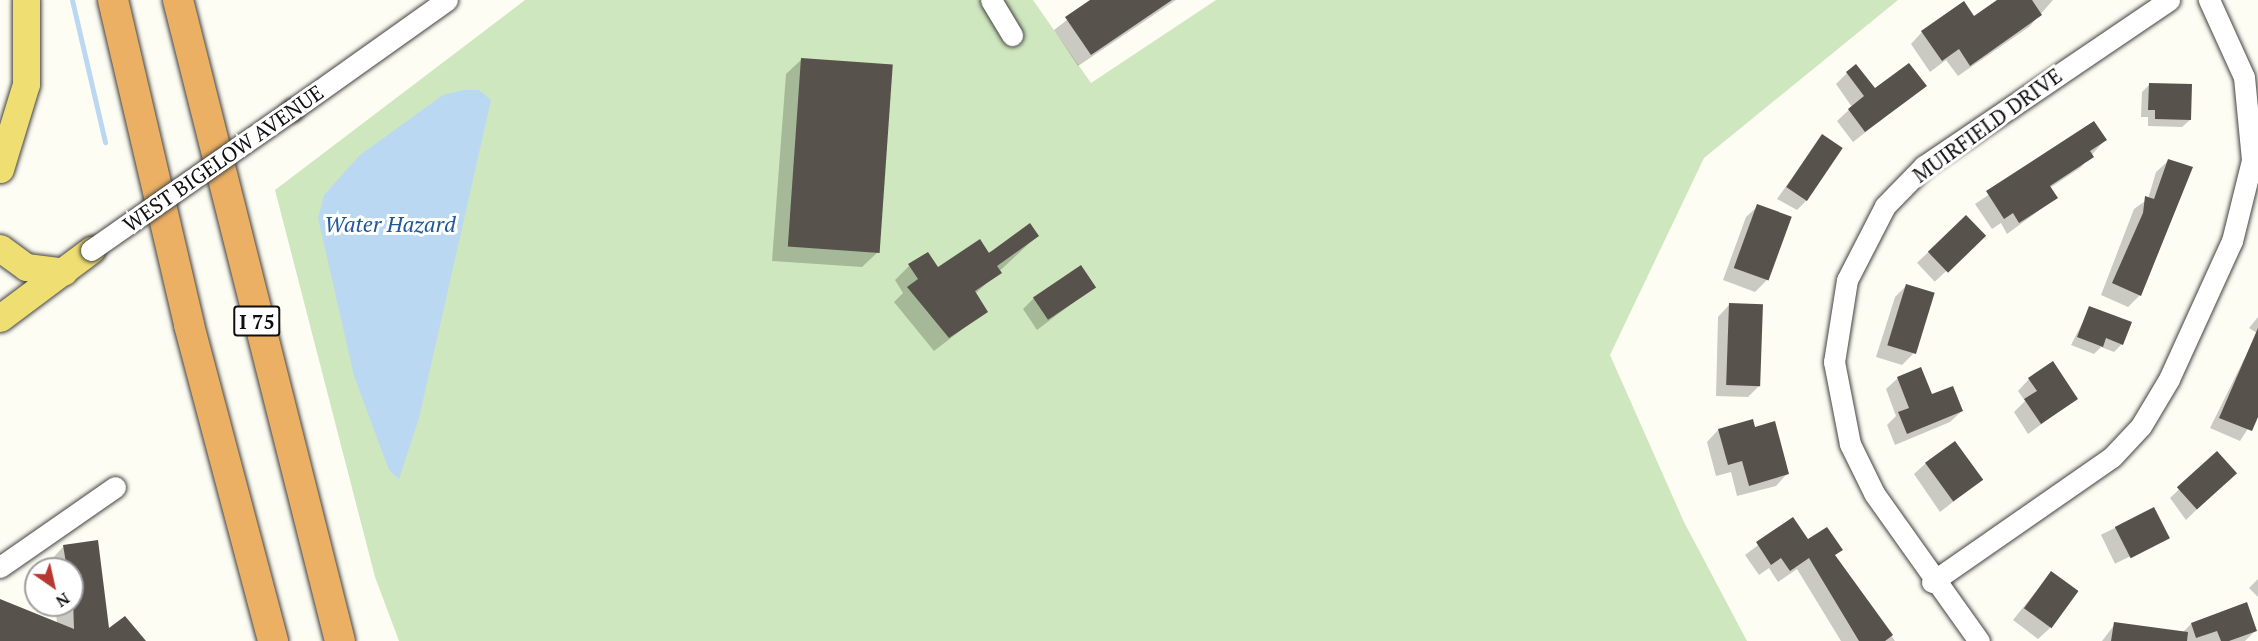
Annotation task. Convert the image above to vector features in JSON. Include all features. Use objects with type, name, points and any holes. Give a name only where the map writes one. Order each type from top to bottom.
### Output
[{"type":"highway","points":[[113,0],[189,324],[273,641]]},
{"type":"highway","name":"I 75","points":[[177,0],[340,641]]},
{"type":"main road","points":[[0,169],[26,84],[26,0]]},
{"type":"main road","points":[[0,248],[26,267],[64,272]]},
{"type":"main road","name":"WEST BIGELOW AVENUE","points":[[0,318],[91,250]]},
{"type":"street","name":"WEST BIGELOW AVENUE","points":[[91,250],[447,0]]},
{"type":"street","points":[[991,0],[1012,35]]},
{"type":"street","name":"MUIRFIELD DRIVE","points":[[1979,641],[1932,582],[1861,469],[1841,417],[1836,334],[1857,254],[1885,206],[1924,166],[2169,0]]},
{"type":"street","points":[[1932,582],[2112,457],[2141,426],[2169,379],[2232,241],[2252,160],[2244,77],[2209,0]]},
{"type":"street","points":[[0,567],[115,487]]},
{"type":"green space","points":[[525,0],[1033,0],[1091,83],[1216,0],[1898,0],[1704,158],[1610,355],[1684,522],[1747,641],[399,641],[375,577],[275,190]]},
{"type":"water","name":"Water Hazard","points":[[463,90],[479,90],[491,100],[419,418],[399,479],[389,470],[354,376],[318,218],[324,195],[360,155],[443,95]]},
{"type":"building","points":[[1090,0],[1172,0],[1091,55],[1065,17]]},
{"type":"building","points":[[1997,0],[2032,0],[2042,15],[1970,66],[1959,49],[1942,61],[1921,31],[1964,1],[1974,16]]},
{"type":"building","points":[[801,58],[893,64],[880,253],[788,247]]},
{"type":"building","points":[[1909,63],[1927,86],[1865,132],[1848,109],[1864,96],[1846,72],[1856,64],[1875,88]]},
{"type":"building","points":[[2149,83],[2192,84],[2191,120],[2155,119],[2155,110],[2148,110]]},
{"type":"building","points":[[2094,121],[2107,140],[2090,151],[2094,157],[2050,186],[2058,198],[2019,223],[2013,213],[2004,219],[1986,191]]},
{"type":"building","points":[[1822,134],[1843,148],[1807,201],[1786,187]]},
{"type":"building","points":[[2168,159],[2193,167],[2141,296],[2112,283],[2143,213],[2145,196],[2154,199]]},
{"type":"building","points":[[1757,204],[1792,217],[1769,281],[1734,268]]},
{"type":"building","points":[[1966,215],[1986,236],[1948,273],[1928,252]]},
{"type":"building","points":[[1030,223],[1039,236],[997,266],[1002,273],[975,291],[988,312],[949,338],[907,287],[918,279],[908,264],[928,252],[938,267],[980,239],[989,253]]},
{"type":"building","points":[[1081,265],[1096,287],[1048,320],[1033,297]]},
{"type":"building","points":[[1906,284],[1935,293],[1916,354],[1887,345]]},
{"type":"building","points":[[1729,303],[1763,304],[1760,386],[1726,385]]},
{"type":"building","points":[[2089,306],[2132,322],[2123,345],[2106,338],[2103,347],[2077,337]]},
{"type":"building","points":[[2258,328],[2258,417],[2252,431],[2219,418]]},
{"type":"building","points":[[2053,361],[2078,399],[2041,424],[2024,399],[2037,391],[2028,378]]},
{"type":"building","points":[[1921,367],[1932,394],[1953,386],[1963,411],[1907,434],[1898,412],[1909,408],[1897,377]]},
{"type":"building","points":[[1753,419],[1755,427],[1775,421],[1789,474],[1749,486],[1742,461],[1728,465],[1718,429]]},
{"type":"building","points":[[1955,441],[1983,480],[1953,502],[1925,463]]},
{"type":"building","points":[[2217,451],[2237,473],[2197,509],[2177,487]]},
{"type":"building","points":[[2154,507],[2170,538],[2131,558],[2115,527]]},
{"type":"building","points":[[1793,517],[1808,539],[1827,527],[1843,550],[1835,555],[1893,635],[1885,641],[1859,641],[1809,558],[1790,571],[1781,558],[1771,565],[1756,542]]},
{"type":"building","points":[[98,540],[109,628],[125,616],[146,641],[0,641],[0,599],[24,609],[24,617],[44,617],[74,629],[74,617],[84,617],[84,557],[65,557],[63,545]]},
{"type":"building","points":[[2051,571],[2079,591],[2051,628],[2024,608]]},
{"type":"building","points":[[2247,602],[2257,631],[2229,641],[2221,641],[2217,631],[2196,638],[2191,623]]},
{"type":"building","points":[[2114,622],[2188,632],[2187,641],[2111,641]]},
{"type":"waterway","points":[[72,0],[105,142]]}]
